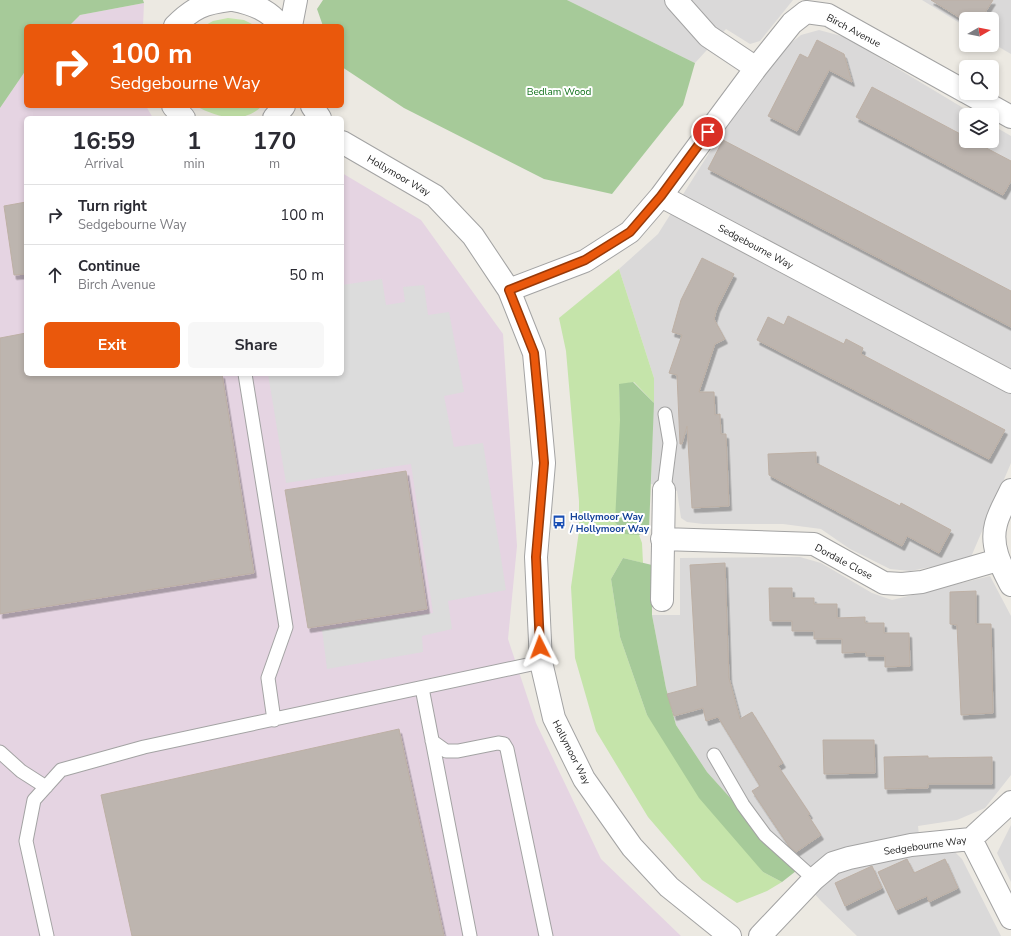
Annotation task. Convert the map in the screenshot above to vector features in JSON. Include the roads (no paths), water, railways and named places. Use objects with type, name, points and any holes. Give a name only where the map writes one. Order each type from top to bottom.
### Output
[{"type":"street","points":[[177,24],[190,12],[209,2],[229,0]]},
{"type":"street","points":[[233,0],[255,5],[274,17],[279,24]]},
{"type":"street","points":[[290,24],[296,0]]},
{"type":"street","points":[[676,0],[708,36],[756,68]]},
{"type":"street","name":"Birch Avenue","points":[[661,196],[756,68],[792,23],[806,12],[828,14],[959,88]]},
{"type":"street","name":"Birch Avenue","points":[[979,100],[1011,118]]},
{"type":"street","points":[[276,116],[282,108]]},
{"type":"street","name":"Hollymoor Way","points":[[344,143],[435,196],[473,236],[509,290],[534,353],[544,463],[536,557],[541,662],[554,718],[584,779],[632,847],[669,887],[730,936]]},
{"type":"street","points":[[509,290],[585,260],[630,232],[661,196]]},
{"type":"street","name":"Sedgebourne Way","points":[[661,196],[1011,382]]},
{"type":"street","points":[[662,600],[664,490]]},
{"type":"street","points":[[1011,490],[996,524],[994,541],[998,560],[1011,586]]},
{"type":"street","name":"Dordale Close","points":[[662,539],[799,542],[814,544],[884,583],[902,584],[922,582],[998,560]]},
{"type":"street","name":"Sedgebourne Way","points":[[760,936],[814,879],[833,863],[849,858],[911,845],[971,839],[1011,802]]},
{"type":"street","points":[[971,839],[1011,918]]},
{"type":"lane","points":[[245,376],[286,627],[268,678],[274,720]]},
{"type":"lane","points":[[664,490],[670,443],[665,414]]},
{"type":"lane","points":[[47,936],[26,840],[34,800],[61,770],[144,748],[541,662]]},
{"type":"lane","points":[[422,688],[470,936]]},
{"type":"lane","points":[[432,741],[446,751],[458,751],[498,743],[504,744],[507,749],[546,936]]},
{"type":"lane","points":[[0,752],[21,771],[46,787]]},
{"type":"lane","points":[[714,754],[743,805],[765,835],[814,879]]},
{"type":"place","name":"Hollymoor Way / Hollymoor Way","points":[[559,522]]},
{"type":"park label","name":"Bedlam Wood","points":[[559,91]]}]
